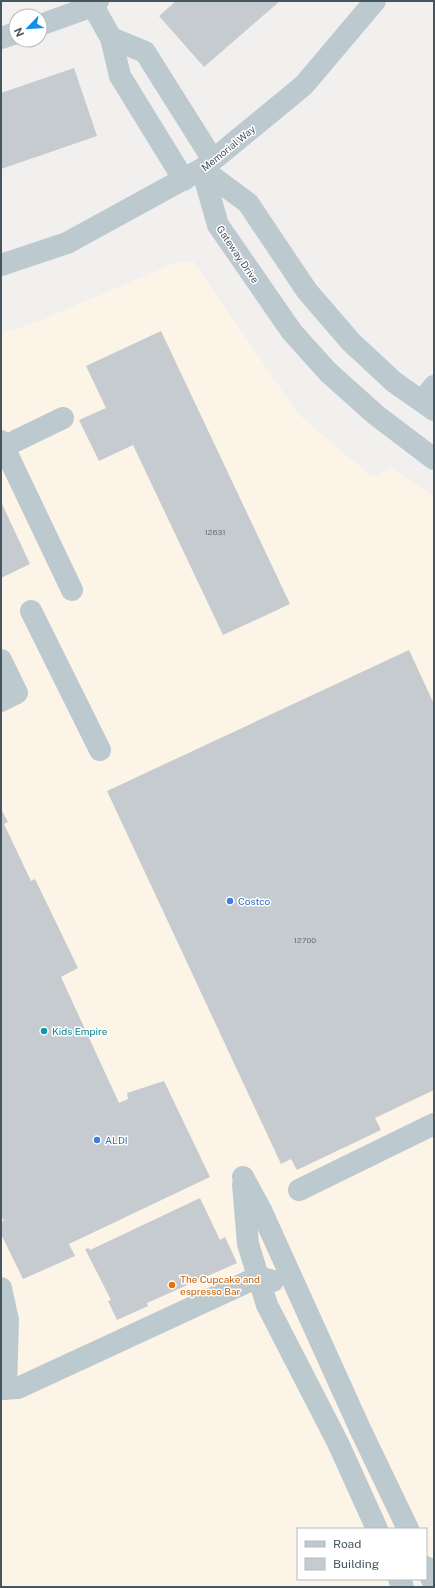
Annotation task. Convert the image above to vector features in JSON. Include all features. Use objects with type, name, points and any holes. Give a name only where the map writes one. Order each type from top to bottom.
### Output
[{"type":"street","name":"Memorial Way","points":[[1,265],[67,243],[200,170],[304,85],[375,1]]},
{"type":"street","points":[[48,21],[95,4],[111,38],[120,76],[200,170],[248,203],[307,291],[351,342],[394,382],[430,399]]},
{"type":"street","points":[[111,38],[145,52],[200,170]]},
{"type":"street","name":"Gateway Drive","points":[[200,170],[218,225],[292,332],[339,381],[376,415],[434,459]]},
{"type":"street","points":[[63,418],[2,445],[72,590]]},
{"type":"street","points":[[31,612],[100,750]]},
{"type":"street","points":[[1,660],[17,694],[1,701]]},
{"type":"street","points":[[299,1190],[434,1124]]},
{"type":"street","points":[[377,1528],[338,1443],[267,1305],[248,1244],[243,1177],[261,1210],[361,1431],[408,1528]]},
{"type":"street","points":[[1,1288],[8,1320],[3,1389],[18,1388],[258,1276],[297,1288]]},
{"type":"street","points":[[427,1569],[434,1584]]},
{"type":"shaded area","points":[[193,261],[298,414],[372,477],[392,468],[434,496],[434,1587],[1,1587],[1,334],[39,321],[175,263]]},
{"type":"building","points":[[176,1],[280,1],[204,67],[159,16]]},
{"type":"building","points":[[74,68],[97,136],[1,169],[1,93]]},
{"type":"building","points":[[161,331],[290,604],[223,635],[133,445],[99,461],[79,420],[106,408],[86,366]]},
{"type":"building","points":[[2,504],[30,564],[1,578],[1,505]]},
{"type":"building","points":[[409,650],[434,704],[434,1090],[375,1118],[381,1130],[297,1170],[291,1159],[281,1164],[107,791]]},
{"type":"building","name":"ALDI","points":[[1,809],[8,822],[4,824],[31,881],[35,879],[78,968],[61,977],[119,1103],[128,1099],[127,1093],[164,1081],[210,1177],[69,1244],[75,1256],[23,1279],[1,1234],[1,1222],[4,1221],[1,1216]]},
{"type":"building","points":[[200,1198],[220,1240],[225,1237],[237,1263],[147,1303],[148,1306],[117,1320],[108,1301],[111,1300],[85,1249],[89,1248],[90,1250]]},
{"type":"place","name":"Costco","points":[[230,901]]},
{"type":"place","name":"Kids Empire","points":[[44,1031]]},
{"type":"place","name":"ALDI","points":[[97,1140]]},
{"type":"place","name":"The Cupcake and espresso Bar","points":[[172,1285]]}]
